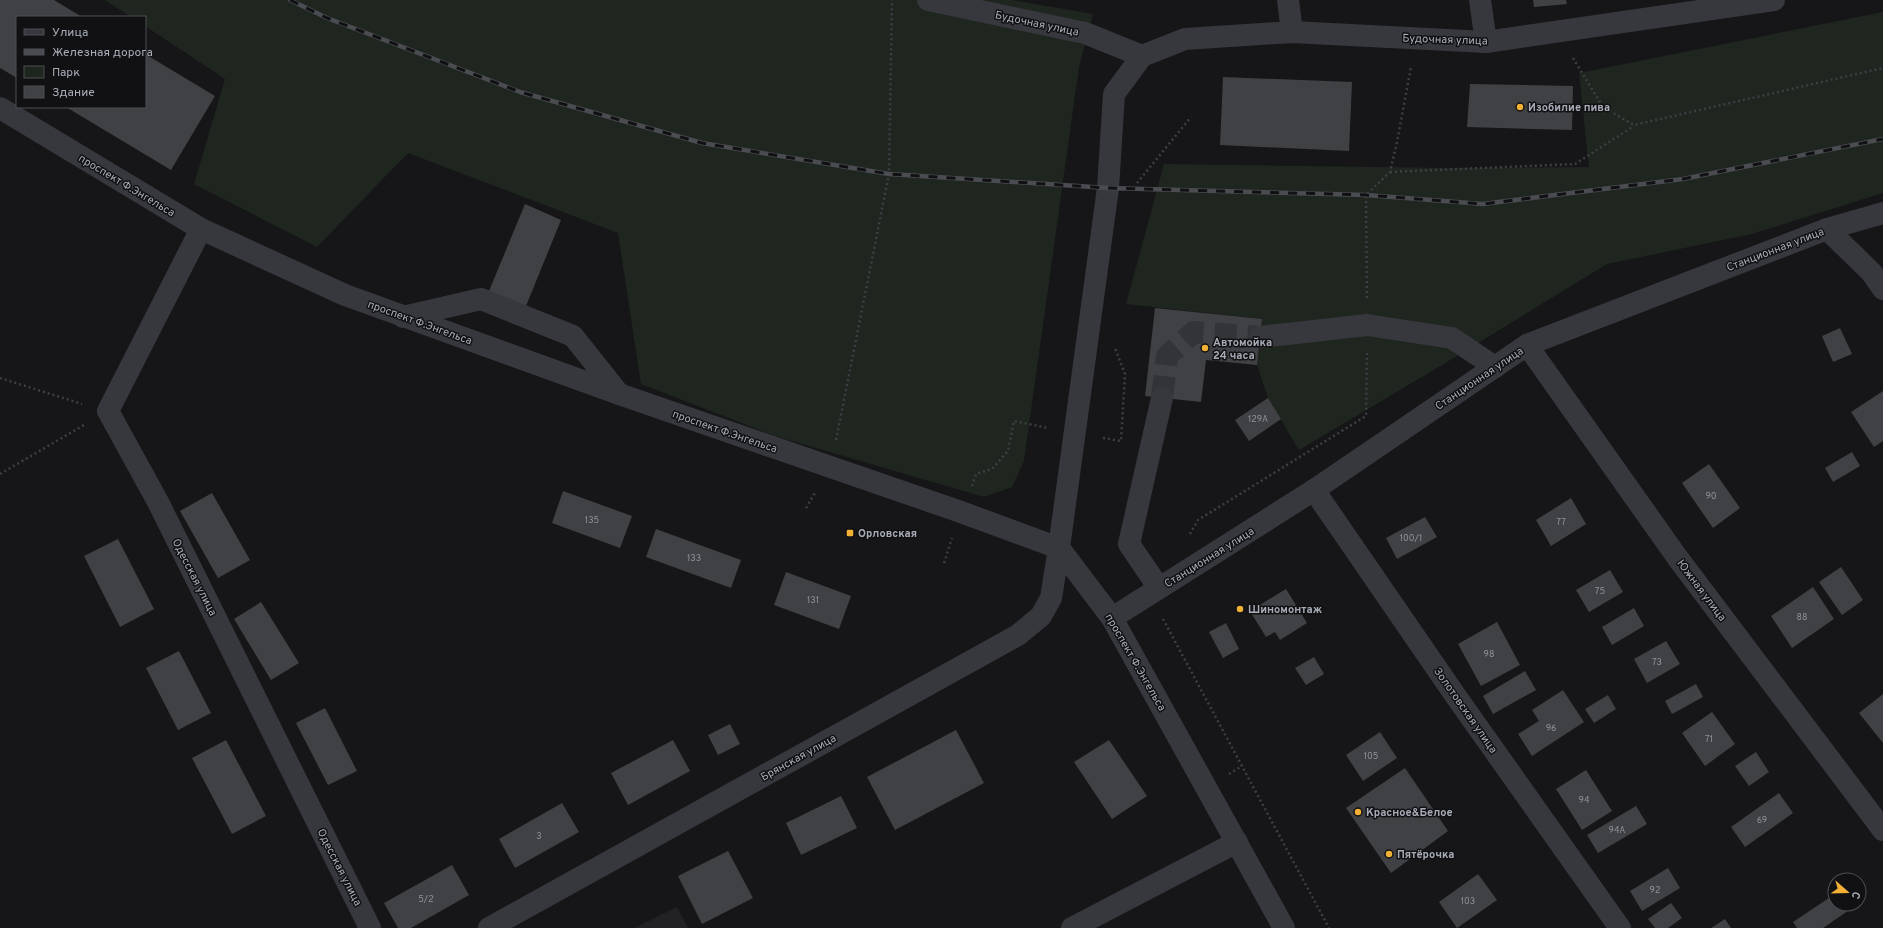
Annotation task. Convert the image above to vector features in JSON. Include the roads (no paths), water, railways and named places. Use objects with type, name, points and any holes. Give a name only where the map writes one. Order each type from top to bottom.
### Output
[{"type":"street","name":"Будочная улица","points":[[928,0],[1085,33],[1142,56],[1185,39],[1292,32],[1486,42],[1774,0]]},
{"type":"street","points":[[1288,0],[1292,32]]},
{"type":"street","points":[[1480,0],[1486,42]]},
{"type":"street","name":"Брянская улица","points":[[489,928],[1018,636],[1041,616],[1051,598],[1058,548],[1108,188],[1114,94],[1142,56]]},
{"type":"street","name":"проспект Ф.Энгельса","points":[[0,108],[201,229],[345,295],[619,394],[830,468],[962,512],[1058,548],[1112,618],[1284,928]]},
{"type":"street","name":"Станционная улица","points":[[1112,618],[1314,490],[1528,345],[1827,229],[1883,213]]},
{"type":"street","name":"Одесская улица","points":[[201,229],[108,411],[158,502],[370,928]]},
{"type":"street","points":[[1827,229],[1872,273],[1883,289]]},
{"type":"street","points":[[403,317],[481,299],[573,336],[619,394]]},
{"type":"street","points":[[1260,337],[1367,325],[1452,338],[1495,367]]},
{"type":"street","name":"Южная улица","points":[[1528,345],[1677,557],[1883,830]]},
{"type":"street","points":[[1159,588],[1129,544],[1162,398]]},
{"type":"street","name":"Золотовская улица","points":[[1314,490],[1455,695],[1620,928]]},
{"type":"street","points":[[1072,928],[1237,842]]},
{"type":"tunnel","points":[[1162,398],[1167,356],[1194,332],[1260,337]]},
{"type":"railway","points":[[290,0],[327,18],[520,92],[702,143],[889,174],[1108,188],[1366,195],[1483,204],[1683,179],[1883,139]]},
{"type":"place","name":"Изобилие пива","points":[[1520,107]]},
{"type":"place","name":"Автомойка 24 часа","points":[[1205,348]]},
{"type":"place","name":"Орловская","points":[[850,533]]},
{"type":"place","name":"Шиномонтаж","points":[[1240,609]]},
{"type":"place","name":"Красное&Белое","points":[[1358,812]]},
{"type":"place","name":"Пятёрочка","points":[[1389,854]]}]
